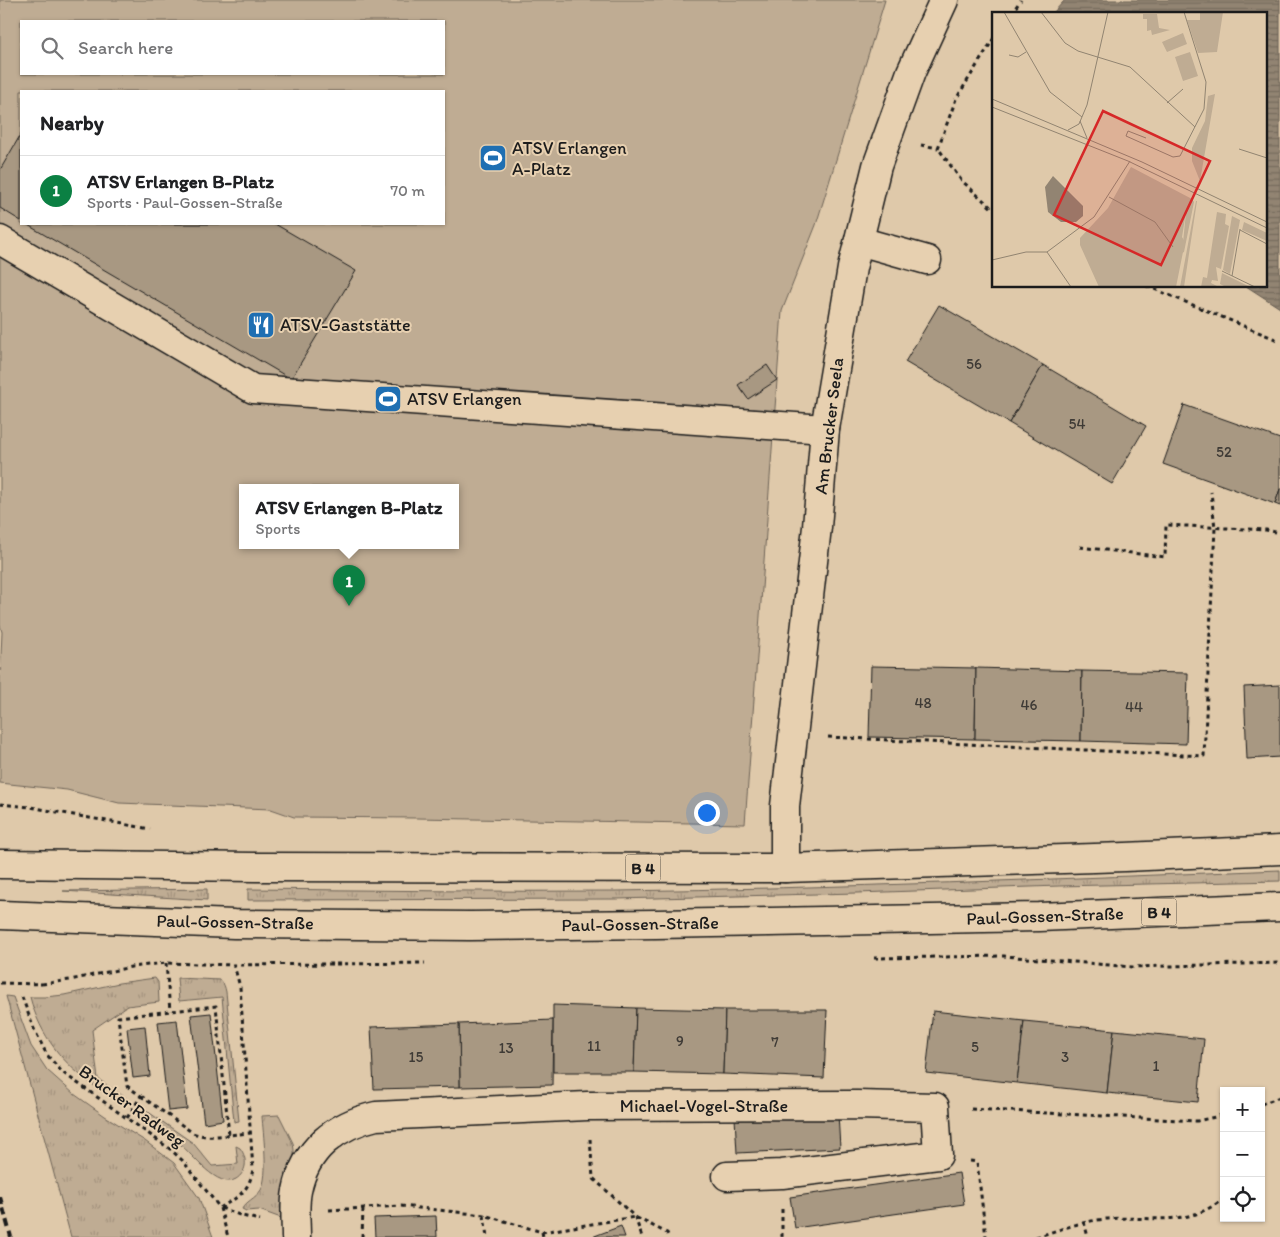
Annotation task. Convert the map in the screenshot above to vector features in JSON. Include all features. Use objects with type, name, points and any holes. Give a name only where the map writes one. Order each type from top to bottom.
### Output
[{"type":"main road","name":"Am Brucker Seela","points":[[785,868],[785,806],[817,527],[825,429],[852,268],[877,166],[908,80],[944,0]]},
{"type":"main road","points":[[0,240],[253,389],[825,429]]},
{"type":"main road","points":[[859,240],[927,260]]},
{"type":"main road","name":"B 4","points":[[3,864],[265,867],[785,868],[1115,858],[1280,850]]},
{"type":"main road","name":"Paul-Gossen-Straße","points":[[10,915],[234,924],[499,926],[1039,917],[1280,907]]},
{"type":"main road","name":"Michael-Vogel-Straße","points":[[296,1224],[297,1192],[301,1176],[312,1155],[329,1137],[342,1128],[353,1122],[376,1116],[587,1106],[857,1105],[935,1107]]},
{"type":"main road","points":[[727,1176],[782,1174],[938,1155],[935,1107]]},
{"type":"path","points":[[1012,12],[1021,0]]},
{"type":"path","points":[[992,41],[956,99],[938,148],[960,180],[992,208]]},
{"type":"path","points":[[1152,288],[1280,341]]},
{"type":"path","points":[[793,736],[1204,756],[1215,528],[1211,492]]},
{"type":"path","points":[[1080,547],[1165,558],[1166,525],[1266,530],[1280,534]]},
{"type":"path","points":[[0,804],[30,807],[158,830]]},
{"type":"path","points":[[869,958],[1004,956],[1132,967],[1280,963]]},
{"type":"path","points":[[0,983],[42,984],[131,967],[166,964],[431,963]]},
{"type":"path","points":[[166,964],[170,1011]]},
{"type":"path","points":[[220,1208],[246,1188],[251,1180],[253,1169],[240,987],[234,965]]},
{"type":"path","name":"Brucker Radweg","points":[[22,997],[34,1029],[47,1055],[62,1072],[170,1148],[182,1160],[220,1208],[228,1237]]},
{"type":"path","points":[[229,1135],[216,1006],[118,1017],[127,1086],[194,1133],[209,1137],[250,1133]]},
{"type":"path","points":[[127,1118],[141,1096]]},
{"type":"path","points":[[1265,1102],[1280,1096]]},
{"type":"path","points":[[587,1106],[593,1178],[635,1217],[667,1233],[669,1237]]},
{"type":"path","points":[[935,1107],[1197,1121],[1220,1116]]},
{"type":"path","points":[[938,1155],[977,1162],[986,1237]]},
{"type":"path","points":[[1036,1237],[1084,1222],[1107,1219],[1166,1219],[1192,1216],[1215,1206],[1220,1202]]},
{"type":"path","points":[[296,1224],[363,1209],[401,1206],[484,1215],[542,1232],[635,1217]]},
{"type":"path","points":[[220,1208],[253,1218]]},
{"type":"path","points":[[362,1237],[363,1209]]},
{"type":"path","points":[[484,1215],[487,1237]]},
{"type":"path","points":[[635,1217],[642,1237]]},
{"type":"path","points":[[1084,1222],[1088,1237]]},
{"type":"path","points":[[542,1232],[543,1237]]},
{"type":"green space","name":"ATSV Erlangen","points":[[0,0],[885,0],[816,225],[782,311],[745,824],[294,817],[271,809],[119,803],[67,790],[0,783],[2,632],[0,625]]},
{"type":"green space","points":[[1280,870],[1280,881],[616,899],[248,900],[248,889],[699,890],[948,883]]},
{"type":"green space","points":[[207,889],[207,900],[63,891]]},
{"type":"green space","points":[[155,978],[158,982],[159,1002],[127,1006],[92,1030],[98,1079],[126,1098],[119,1101],[107,1095],[84,1078],[63,1059],[40,1024],[30,997],[64,995],[119,983]]},
{"type":"green space","points":[[177,978],[220,980],[224,985],[239,1121],[234,1122],[222,997],[179,1001]]},
{"type":"green space","points":[[6,996],[13,997],[31,1046],[47,1070],[74,1094],[145,1141],[174,1163],[199,1198],[213,1237],[71,1237]]},
{"type":"green space","points":[[144,1109],[193,1143],[212,1166],[238,1164],[236,1146],[240,1148],[244,1154],[245,1161],[245,1168],[242,1173],[236,1179],[229,1181],[221,1180],[206,1169],[176,1140],[144,1119]]},
{"type":"green space","points":[[279,1115],[293,1143],[294,1150],[294,1160],[282,1205],[281,1218],[259,1210],[246,1211],[242,1209],[261,1190],[265,1174],[262,1116]]},
{"type":"shaded area","points":[[1065,0],[1280,0],[1280,308],[1249,288],[1268,288],[1268,12],[1054,12]]},
{"type":"building","points":[[20,136],[20,220],[0,208],[0,170]]},
{"type":"building","name":"ATSV-Gaststätte","points":[[28,225],[277,225],[356,271],[291,379]]},
{"type":"building","points":[[939,305],[1043,365],[1009,423],[905,362]]},
{"type":"building","points":[[767,365],[777,380],[748,399],[738,385]]},
{"type":"building","points":[[1043,365],[1146,426],[1112,484],[1009,423]]},
{"type":"building","points":[[1184,405],[1280,439],[1280,489],[1275,504],[1163,464]]},
{"type":"building","points":[[1280,489],[1280,506],[1275,504]]},
{"type":"building","points":[[871,666],[976,668],[975,739],[869,737]]},
{"type":"building","points":[[976,668],[1082,671],[1081,741],[975,739]]},
{"type":"building","points":[[1082,671],[1188,673],[1186,744],[1081,741]]},
{"type":"building","points":[[1280,685],[1280,757],[1247,759],[1244,687]]},
{"type":"building","points":[[553,1005],[636,1008],[634,1072],[553,1072]]},
{"type":"building","points":[[636,1008],[725,1010],[723,1074],[634,1072]]},
{"type":"building","points":[[725,1010],[827,1010],[824,1078],[723,1074]]},
{"type":"building","points":[[933,1011],[1024,1021],[1017,1083],[926,1073]]},
{"type":"building","points":[[211,1013],[223,1120],[204,1123],[191,1015]]},
{"type":"building","points":[[177,1020],[187,1109],[168,1111],[158,1022]]},
{"type":"building","points":[[553,1020],[552,1085],[460,1087],[459,1024]]},
{"type":"building","points":[[1024,1021],[1114,1030],[1107,1093],[1017,1083]]},
{"type":"building","points":[[459,1024],[460,1087],[374,1089],[371,1027]]},
{"type":"building","points":[[145,1026],[150,1076],[133,1078],[127,1028]]},
{"type":"building","points":[[1114,1030],[1204,1039],[1198,1102],[1107,1093]]},
{"type":"building","points":[[838,1114],[840,1148],[737,1153],[735,1118]]},
{"type":"building","points":[[959,1173],[964,1204],[795,1228],[790,1197]]},
{"type":"building","points":[[436,1216],[437,1237],[375,1237],[374,1218]]},
{"type":"building","points":[[621,1226],[625,1237],[592,1237]]},
{"type":"railway","points":[[0,1197],[11,1237]]},
{"type":"place","name":"ATSV Erlangen A-Platz","points":[[493,158]]},
{"type":"place","name":"ATSV-Gaststätte","points":[[261,325]]},
{"type":"place","name":"ATSV Erlangen","points":[[388,399]]},
{"type":"place","name":"ATSV Erlangen B-Platz","points":[[349,606]]}]
